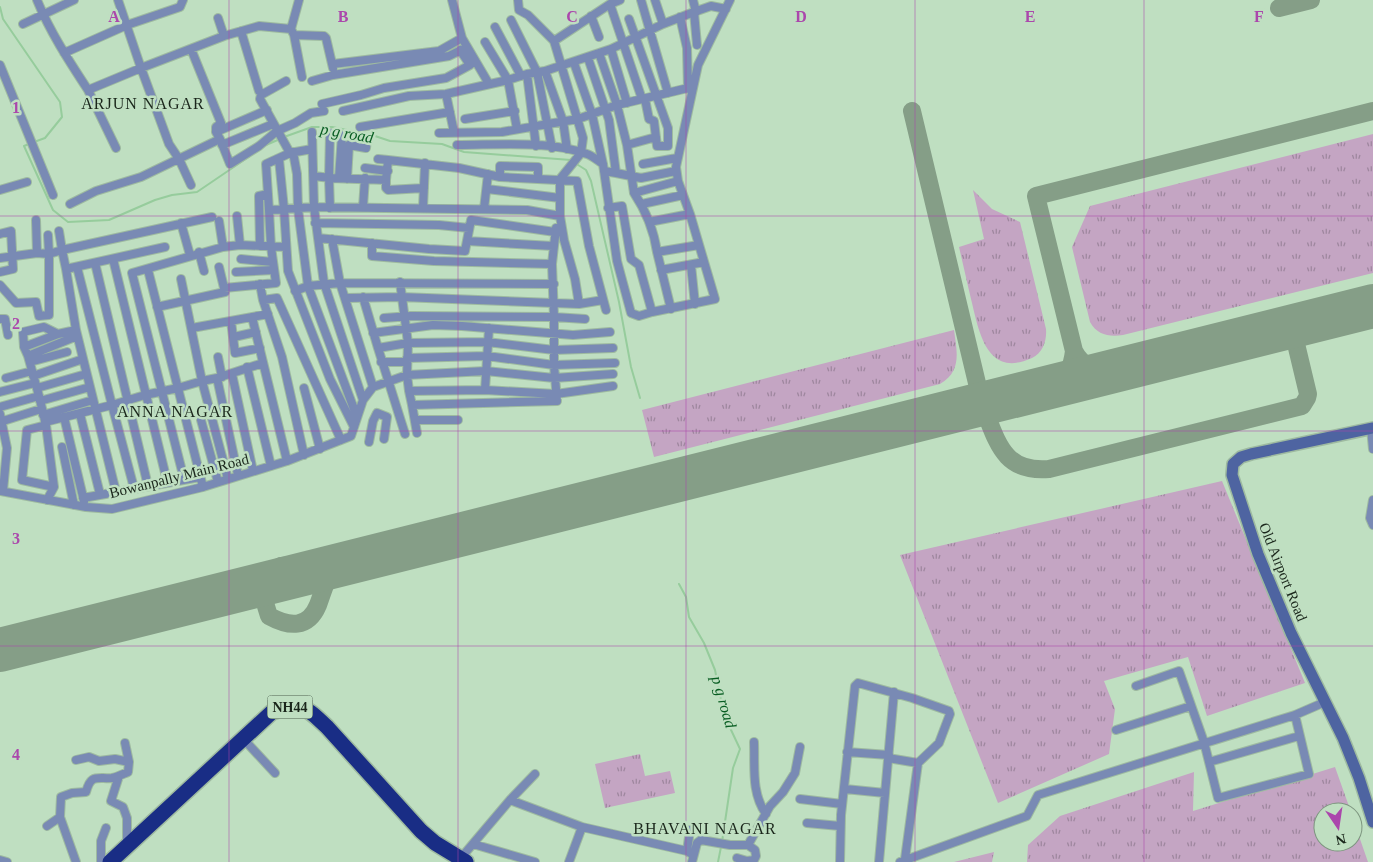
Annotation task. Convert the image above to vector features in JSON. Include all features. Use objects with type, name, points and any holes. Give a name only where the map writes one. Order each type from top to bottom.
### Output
[{"type":"highway","name":"NH44","points":[[110,862],[272,712],[294,706],[303,707],[312,712],[421,831],[459,861]]},
{"type":"highway","name":"NH44","points":[[121,862],[277,719],[294,714],[307,718],[430,849],[459,861]]},
{"type":"main road","name":"Old Airport Road","points":[[1372,428],[1241,457],[1233,464],[1233,482],[1258,554],[1291,634],[1343,738],[1359,778],[1373,822]]},
{"type":"street","points":[[37,0],[43,16],[88,90],[116,148]]},
{"type":"street","points":[[23,24],[74,0]]},
{"type":"street","points":[[118,0],[170,144],[191,185]]},
{"type":"street","points":[[168,0],[171,9]]},
{"type":"street","points":[[64,53],[127,25],[180,6],[183,0]]},
{"type":"street","points":[[299,0],[292,32],[302,77]]},
{"type":"street","points":[[219,139],[276,129],[295,123],[323,108],[361,95],[384,88],[446,78],[470,65],[452,0]]},
{"type":"street","points":[[518,0],[520,10],[528,15],[554,41],[583,138],[579,155],[560,179],[560,216],[579,304]]},
{"type":"street","points":[[554,41],[610,4],[620,0]]},
{"type":"street","points":[[641,0],[668,94]]},
{"type":"street","points":[[655,0],[663,24]]},
{"type":"street","points":[[693,0],[697,45]]},
{"type":"street","points":[[574,63],[592,114],[604,168],[608,208],[617,261],[631,313],[639,316],[715,299],[676,171],[690,89],[698,65],[730,0]]},
{"type":"street","points":[[610,4],[644,99],[649,119],[654,121],[657,146],[668,146],[668,128],[629,19]]},
{"type":"street","points":[[343,112],[409,96],[446,94],[561,67],[624,44],[663,24],[711,6],[726,9]]},
{"type":"street","points":[[591,16],[599,37]]},
{"type":"street","points":[[680,17],[687,48],[690,89]]},
{"type":"street","points":[[218,18],[224,36]]},
{"type":"street","points":[[511,20],[541,72],[563,121],[567,149]]},
{"type":"street","points":[[88,90],[224,36],[259,26],[324,36],[333,64],[333,75]]},
{"type":"street","points":[[495,27],[524,75],[536,146]]},
{"type":"street","points":[[241,31],[258,91]]},
{"type":"street","points":[[333,64],[439,51],[462,38]]},
{"type":"street","points":[[485,42],[508,80],[517,129]]},
{"type":"street","points":[[312,80],[449,56],[464,48]]},
{"type":"street","points":[[464,48],[489,84]]},
{"type":"street","points":[[191,49],[221,123],[216,127],[230,164],[259,146],[276,129]]},
{"type":"street","points":[[611,49],[627,103]]},
{"type":"street","points":[[599,53],[617,105],[628,145],[634,193],[642,204],[655,239],[671,309]]},
{"type":"street","points":[[588,58],[606,109],[616,173]]},
{"type":"street","points":[[0,65],[53,195]]},
{"type":"street","points":[[541,72],[552,148]]},
{"type":"street","points":[[286,81],[261,95],[260,99],[286,146],[292,153],[297,174],[298,209],[308,286],[357,417]]},
{"type":"street","points":[[439,133],[502,132],[533,127],[578,119],[617,105],[690,89]]},
{"type":"street","points":[[446,94],[454,132]]},
{"type":"street","points":[[70,204],[96,191],[141,177],[179,159],[219,139],[267,110]]},
{"type":"street","points":[[466,118],[515,111]]},
{"type":"street","points":[[360,127],[450,112]]},
{"type":"street","points":[[312,132],[314,208],[324,283],[362,404],[373,421]]},
{"type":"street","points":[[330,133],[328,178],[330,208]]},
{"type":"street","points":[[342,135],[343,179]]},
{"type":"street","points":[[628,145],[656,137]]},
{"type":"street","points":[[343,179],[349,145],[366,148],[367,139]]},
{"type":"street","points":[[457,145],[536,146],[567,149],[579,155],[589,155],[604,168],[616,173],[641,178],[676,171]]},
{"type":"street","points":[[312,149],[292,153],[266,164],[271,247],[277,298],[341,440],[351,436],[362,404],[373,387],[407,375],[486,371],[554,378],[613,374]]},
{"type":"street","points":[[378,158],[425,163],[500,177],[577,181],[589,246],[606,310]]},
{"type":"street","points":[[643,164],[677,158]]},
{"type":"street","points":[[279,159],[288,270],[330,379],[354,427]]},
{"type":"street","points":[[388,160],[386,180],[386,188],[388,190],[424,188]]},
{"type":"street","points":[[423,208],[425,163]]},
{"type":"street","points":[[500,177],[500,166],[538,167],[538,179]]},
{"type":"street","points":[[365,168],[388,170]]},
{"type":"street","points":[[484,209],[488,174]]},
{"type":"street","points":[[314,176],[386,180]]},
{"type":"street","points":[[363,207],[365,178]]},
{"type":"street","points":[[634,193],[678,181]]},
{"type":"street","points":[[0,190],[27,182]]},
{"type":"street","points":[[486,189],[560,198]]},
{"type":"street","points":[[260,246],[259,196],[268,194]]},
{"type":"street","points":[[642,204],[683,195]]},
{"type":"street","points":[[608,208],[622,206],[631,259],[640,265],[652,312]]},
{"type":"street","points":[[269,210],[363,207],[484,209],[527,210],[560,216]]},
{"type":"street","points":[[649,222],[690,214]]},
{"type":"street","points":[[238,216],[240,245]]},
{"type":"street","points":[[412,405],[556,401],[552,264],[555,232],[560,216]]},
{"type":"street","points":[[0,258],[37,253],[49,254],[181,223],[216,219],[223,246]]},
{"type":"street","points":[[36,220],[37,253]]},
{"type":"street","points":[[318,238],[465,251],[471,220],[555,232]]},
{"type":"street","points":[[181,223],[190,255]]},
{"type":"street","points":[[316,223],[439,225],[469,228]]},
{"type":"street","points":[[0,234],[11,231],[13,269],[0,272]]},
{"type":"street","points":[[59,231],[76,333],[116,492]]},
{"type":"street","points":[[0,285],[16,303],[36,302],[39,316],[49,315],[48,235]]},
{"type":"street","points":[[332,239],[340,282],[373,387]]},
{"type":"street","points":[[467,241],[553,246]]},
{"type":"street","points":[[372,243],[372,256],[434,261],[552,264]]},
{"type":"street","points":[[658,252],[699,245]]},
{"type":"street","points":[[117,277],[148,270],[199,252],[223,246],[286,246]]},
{"type":"street","points":[[66,269],[165,247]]},
{"type":"street","points":[[199,252],[204,271]]},
{"type":"street","points":[[113,259],[167,482]]},
{"type":"street","points":[[241,259],[273,262]]},
{"type":"street","points":[[661,270],[704,262]]},
{"type":"street","points":[[95,263],[148,486]]},
{"type":"street","points":[[691,265],[694,304]]},
{"type":"street","points":[[77,267],[134,488]]},
{"type":"street","points":[[157,307],[224,292],[219,267]]},
{"type":"street","points":[[148,270],[203,487]]},
{"type":"street","points":[[236,272],[274,270]]},
{"type":"street","points":[[132,274],[184,478]]},
{"type":"street","points":[[181,279],[202,381],[228,479]]},
{"type":"street","points":[[295,291],[308,286],[340,282],[554,284]]},
{"type":"street","points":[[400,282],[408,343],[407,375],[417,433]]},
{"type":"street","points":[[224,288],[276,283]]},
{"type":"street","points":[[260,284],[282,357],[304,455]]},
{"type":"street","points":[[363,297],[381,362],[397,405],[405,434]]},
{"type":"street","points":[[264,300],[277,298]]},
{"type":"street","points":[[346,298],[579,304],[603,300]]},
{"type":"street","points":[[192,328],[268,314]]},
{"type":"street","points":[[384,318],[403,316],[585,319]]},
{"type":"street","points":[[252,317],[287,462]]},
{"type":"street","points":[[0,319],[5,320],[8,335]]},
{"type":"street","points":[[231,321],[235,353],[260,348]]},
{"type":"street","points":[[373,333],[433,326],[489,328],[573,335],[610,332]]},
{"type":"street","points":[[48,500],[54,487],[46,425],[29,359],[24,347],[23,332],[44,327],[58,334]]},
{"type":"street","points":[[485,390],[489,328]]},
{"type":"street","points":[[234,337],[256,332]]},
{"type":"street","points":[[24,347],[58,334],[76,333]]},
{"type":"street","points":[[29,359],[76,333]]},
{"type":"street","points":[[378,348],[408,343],[487,342],[554,350],[613,348]]},
{"type":"street","points":[[29,359],[67,352]]},
{"type":"street","points":[[407,362],[407,358],[486,356],[554,366],[615,363]]},
{"type":"street","points":[[218,358],[238,476]]},
{"type":"street","points":[[0,392],[33,377],[83,359]]},
{"type":"street","points":[[381,362],[407,362]]},
{"type":"street","points":[[46,425],[45,422],[232,374],[263,363]]},
{"type":"street","points":[[247,368],[271,466]]},
{"type":"street","points":[[33,377],[37,388],[86,374]]},
{"type":"street","points":[[232,374],[254,471]]},
{"type":"street","points":[[6,378],[33,377]]},
{"type":"street","points":[[409,391],[485,390],[556,394],[614,386]]},
{"type":"street","points":[[38,396],[40,401],[90,387]]},
{"type":"street","points":[[304,388],[320,449]]},
{"type":"street","points":[[0,407],[38,396]]},
{"type":"street","points":[[2,491],[3,448],[1,419],[93,400]]},
{"type":"street","points":[[369,442],[373,421],[377,413],[387,417],[384,439]]},
{"type":"street","points":[[80,414],[100,494]]},
{"type":"street","points":[[64,417],[86,507]]},
{"type":"street","points":[[201,420],[218,482]]},
{"type":"street","points":[[414,420],[458,420]]},
{"type":"street","points":[[18,495],[22,480],[27,430],[46,425]]},
{"type":"street","points":[[1372,428],[1373,448]]},
{"type":"street","name":"Bowanpally Main Road","points":[[2,491],[74,506],[112,509],[203,487],[287,462],[341,440]]},
{"type":"street","points":[[62,447],[74,506]]},
{"type":"street","points":[[83,498],[184,478],[200,477]]},
{"type":"street","points":[[22,480],[54,487]]},
{"type":"street","points":[[1373,500],[1370,518],[1373,525]]},
{"type":"street","points":[[1136,686],[1179,671],[1204,742],[1218,798],[1309,774],[1295,715]]},
{"type":"street","points":[[840,862],[842,804],[855,686],[858,682],[894,692],[950,714],[939,744],[918,763],[906,861],[1027,816],[1038,796],[1204,742],[1295,715],[1325,702]]},
{"type":"street","points":[[879,862],[894,692]]},
{"type":"street","points":[[1116,730],[1191,706]]},
{"type":"street","points":[[1208,762],[1299,736]]},
{"type":"street","points":[[754,742],[755,788],[759,804],[766,814]]},
{"type":"street","points":[[76,862],[60,818],[61,797],[72,793],[86,792],[88,783],[93,779],[111,778],[128,772],[129,762],[125,743]]},
{"type":"street","points":[[249,744],[275,773]]},
{"type":"street","points":[[748,845],[766,814],[795,773],[800,747]]},
{"type":"street","points":[[848,752],[889,756],[918,763]]},
{"type":"street","points":[[76,760],[89,757],[99,761],[115,759],[129,762]]},
{"type":"street","points":[[459,861],[510,800],[535,774]]},
{"type":"street","points":[[119,776],[111,801],[123,807],[127,818],[127,846]]},
{"type":"street","points":[[845,789],[885,793]]},
{"type":"street","points":[[800,799],[842,804]]},
{"type":"street","points":[[510,800],[582,827],[691,856]]},
{"type":"street","points":[[47,826],[60,818]]},
{"type":"street","points":[[807,822],[840,826]]},
{"type":"street","points":[[569,862],[582,827]]},
{"type":"street","points":[[101,862],[101,841],[106,828]]},
{"type":"street","points":[[690,830],[691,856]]},
{"type":"street","points":[[691,856],[700,840],[730,845],[748,845],[755,850],[756,856],[754,860],[737,860],[730,845]]},
{"type":"street","points":[[473,844],[535,862]]},
{"type":"street","points":[[0,860],[7,862]]},
{"type":"green space","points":[[1373,134],[1373,273],[1123,335],[1113,336],[1104,334],[1096,330],[1090,322],[1072,247],[1090,206]]},
{"type":"green space","points":[[973,190],[992,209],[1020,222],[1046,333],[1044,346],[1036,356],[1016,363],[1004,362],[995,357],[987,348],[977,325],[959,247],[984,239]]},
{"type":"green space","points":[[954,330],[957,353],[955,367],[947,379],[940,384],[654,457],[642,410]]},
{"type":"green space","points":[[1222,481],[1305,683],[1207,716],[1188,657],[1104,681],[1115,709],[1109,754],[998,803],[900,555]]},
{"type":"green space","points":[[640,754],[645,776],[670,771],[675,793],[605,808],[595,764]]},
{"type":"green space","points":[[1335,767],[1347,802],[1313,802],[1313,852],[1363,852],[1363,848],[1368,862],[1027,862],[1028,845],[1060,816],[1194,772],[1193,811]]},
{"type":"green space","points":[[994,852],[992,862],[954,862]]},
{"type":"waterway","name":"p g road","points":[[0,7],[3,19],[60,102],[62,117],[45,138],[34,142]]},
{"type":"waterway","name":"p g road","points":[[284,137],[312,127],[332,127],[372,135],[390,141],[442,144],[464,152],[571,160]]},
{"type":"waterway","name":"p g road","points":[[266,145],[280,139]]},
{"type":"waterway","name":"p g road","points":[[29,144],[24,146],[53,210],[68,222],[109,220],[155,200],[172,195],[197,192],[250,156]]},
{"type":"waterway","name":"p g road","points":[[575,163],[586,170],[591,181],[619,302],[631,367],[640,398]]},
{"type":"waterway","name":"p g road","points":[[679,584],[686,597],[689,617],[704,643],[715,670],[724,715],[740,749],[733,768],[722,842]]},
{"type":"waterway","name":"p g road","points":[[718,862],[721,847]]},
{"type":"taxiway","points":[[1279,8],[1311,0]]},
{"type":"taxiway","points":[[912,111],[982,404],[997,441],[1011,460],[1021,466],[1033,469],[1049,469],[1302,406],[1308,394],[1292,327]]},
{"type":"taxiway","points":[[1110,372],[1099,371],[1089,367],[1081,361],[1074,351],[1036,196],[1373,111]]},
{"type":"taxiway","points":[[1053,386],[1062,380],[1068,372],[1074,351]]},
{"type":"taxiway","points":[[345,563],[328,580],[318,605],[309,618],[303,622],[291,624],[269,616],[264,600],[263,587],[267,576],[273,571],[281,566],[355,561]]},
{"type":"taxiway","points":[[0,662],[14,646]]},
{"type":"runway","points":[[0,650],[1373,306]]},
{"type":"district","name":"ARJUN NAGAR","points":[[143,103]]},
{"type":"district","name":"ANNA NAGAR","points":[[175,411]]},
{"type":"district","name":"BHAVANI NAGAR","points":[[705,828]]}]
